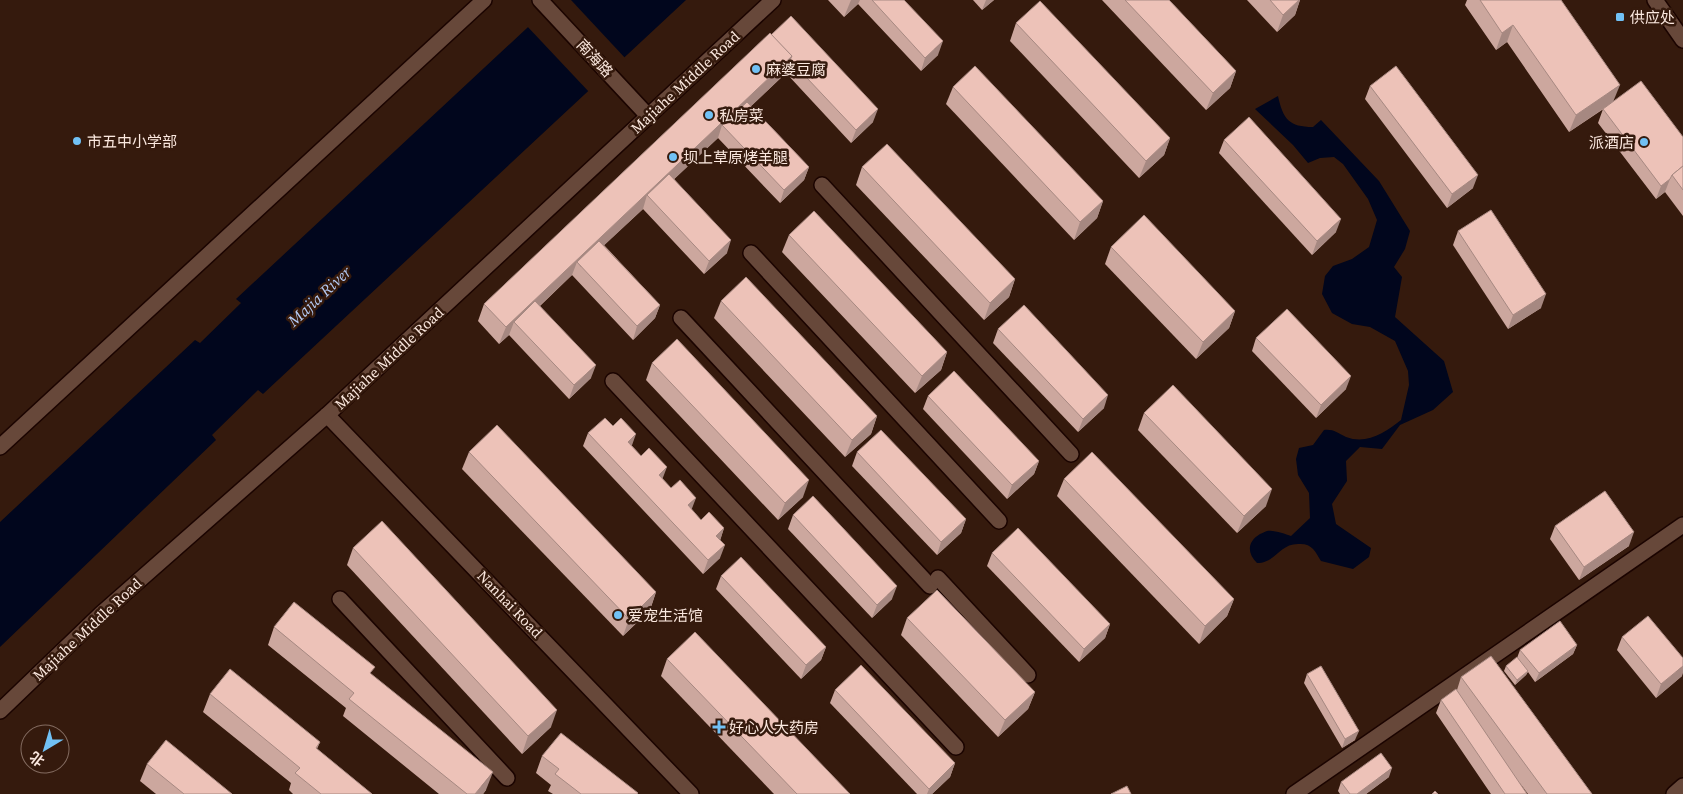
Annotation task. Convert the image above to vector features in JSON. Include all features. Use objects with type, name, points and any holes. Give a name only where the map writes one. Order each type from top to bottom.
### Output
[{"type":"street","points":[[0,446],[484,0]]},
{"type":"street","name":"南海路","points":[[540,0],[648,117]]},
{"type":"street","name":"Majiahe Middle Road","points":[[0,711],[101,614],[327,415],[773,0]]},
{"type":"street","points":[[1655,0],[1683,40]]},
{"type":"street","points":[[822,185],[1071,454]]},
{"type":"street","points":[[751,253],[999,521]]},
{"type":"street","points":[[682,318],[934,582],[1028,676]]},
{"type":"street","points":[[613,382],[956,747]]},
{"type":"street","name":"Nanhai Road","points":[[327,415],[691,794]]},
{"type":"street","points":[[1294,794],[1683,525]]},
{"type":"street","points":[[340,599],[506,778]]},
{"type":"street","points":[[1674,794],[1683,786]]},
{"type":"water","name":"Majia River","points":[[557,0],[686,0],[263,394],[258,390],[212,435],[216,440],[0,647],[0,522],[195,340],[200,343],[241,303],[236,299]]},
{"type":"water","points":[[1278,96],[1282,111],[1288,120],[1293,123],[1305,127],[1313,127],[1321,120],[1379,181],[1410,231],[1405,249],[1394,267],[1402,277],[1395,317],[1444,361],[1453,392],[1433,410],[1400,425],[1382,449],[1360,447],[1346,461],[1347,481],[1332,504],[1336,524],[1371,548],[1369,557],[1353,569],[1321,561],[1310,546],[1303,544],[1286,547],[1269,560],[1257,563],[1250,552],[1253,540],[1260,534],[1270,531],[1291,536],[1310,518],[1309,493],[1298,475],[1296,459],[1299,448],[1313,445],[1324,430],[1333,431],[1354,439],[1369,438],[1383,433],[1401,420],[1409,385],[1408,371],[1395,341],[1370,327],[1352,324],[1332,313],[1322,294],[1325,276],[1333,266],[1352,259],[1369,247],[1377,220],[1368,199],[1343,164],[1334,157],[1320,158],[1308,163],[1293,145],[1255,109]]},
{"type":"pier","points":[[553,0],[571,0],[626,59],[590,93],[526,25]]},
{"type":"building","points":[[872,0],[904,0],[943,41],[925,58]]},
{"type":"building","points":[[1125,0],[1169,0],[1236,71],[1213,93]]},
{"type":"building","points":[[1270,0],[1299,0],[1283,15]]},
{"type":"building","points":[[1480,0],[1561,0],[1620,85],[1576,115],[1513,25],[1502,33]]},
{"type":"building","points":[[1040,1],[1170,138],[1146,161],[1016,23]]},
{"type":"building","points":[[791,16],[878,109],[856,130],[790,60],[792,56],[771,35]]},
{"type":"building","points":[[770,33],[792,56],[506,327],[484,304]]},
{"type":"building","points":[[975,66],[1103,201],[1080,222],[953,87]]},
{"type":"building","points":[[1396,66],[1478,175],[1452,194],[1370,86]]},
{"type":"building","points":[[1641,81],[1683,137],[1683,166],[1661,186],[1603,109]]},
{"type":"building","points":[[747,102],[809,167],[784,190],[722,125]]},
{"type":"building","points":[[1249,117],[1341,219],[1317,241],[1224,140]]},
{"type":"building","points":[[887,144],[1015,279],[990,303],[862,167]]},
{"type":"building","points":[[1683,166],[1683,190],[1672,175]]},
{"type":"building","points":[[669,174],[731,240],[709,261],[647,195]]},
{"type":"building","points":[[1491,210],[1546,294],[1513,315],[1458,231]]},
{"type":"building","points":[[814,211],[947,352],[922,376],[789,235]]},
{"type":"building","points":[[1144,215],[1235,311],[1203,342],[1111,247]]},
{"type":"building","points":[[599,241],[660,305],[637,326],[577,262]]},
{"type":"building","points":[[746,277],[877,416],[852,440],[721,301]]},
{"type":"building","points":[[535,301],[596,365],[574,385],[514,322]]},
{"type":"building","points":[[1024,305],[1108,395],[1083,419],[998,329]]},
{"type":"building","points":[[1287,309],[1351,376],[1321,405],[1256,338]]},
{"type":"building","points":[[677,339],[809,480],[785,503],[652,363]]},
{"type":"building","points":[[954,371],[1039,461],[1012,485],[928,396]]},
{"type":"building","points":[[1173,385],[1272,489],[1244,516],[1144,413]]},
{"type":"building","points":[[605,418],[613,426],[621,418],[636,434],[628,442],[641,456],[649,448],[667,467],[659,475],[671,488],[680,480],[696,498],[688,505],[701,520],[709,512],[724,528],[716,536],[725,545],[708,560],[588,433]]},
{"type":"building","points":[[497,425],[656,592],[629,619],[469,452]]},
{"type":"building","points":[[881,430],[966,519],[941,542],[857,452]]},
{"type":"building","points":[[1092,452],[1234,599],[1205,626],[1064,479]]},
{"type":"building","points":[[1605,491],[1634,532],[1584,567],[1555,526]]},
{"type":"building","points":[[813,496],[897,586],[877,605],[793,515]]},
{"type":"building","points":[[382,521],[557,710],[528,736],[353,548]]},
{"type":"building","points":[[1018,528],[1110,624],[1084,649],[992,553]]},
{"type":"building","points":[[741,557],[826,647],[806,665],[721,576]]},
{"type":"building","points":[[937,590],[1035,692],[1005,720],[907,618]]},
{"type":"building","points":[[294,602],[375,667],[370,673],[493,772],[475,794],[467,794],[349,699],[354,693],[274,627]]},
{"type":"building","points":[[1648,616],[1683,658],[1683,666],[1661,684],[1622,637]]},
{"type":"building","points":[[1560,621],[1577,645],[1539,673],[1520,650]]},
{"type":"building","points":[[695,632],[850,794],[797,794],[667,659]]},
{"type":"building","points":[[1491,656],[1592,794],[1547,794],[1461,677]]},
{"type":"building","points":[[1517,657],[1528,671],[1517,680],[1506,666]]},
{"type":"building","points":[[861,665],[955,763],[929,789],[835,690]]},
{"type":"building","points":[[1321,666],[1359,731],[1345,739],[1307,674]]},
{"type":"building","points":[[230,669],[320,742],[316,748],[372,794],[321,794],[295,773],[300,768],[210,694]]},
{"type":"building","points":[[1456,689],[1527,794],[1505,794],[1441,700]]},
{"type":"building","points":[[561,733],[638,793],[581,794],[555,774],[559,769],[542,756]]},
{"type":"building","points":[[166,740],[232,794],[184,794],[147,764]]},
{"type":"building","points":[[1381,753],[1392,768],[1357,794],[1350,794],[1341,782]]},
{"type":"building","points":[[1127,786],[1131,794],[1111,794]]},
{"type":"place","name":"供应处","points":[[1620,17]]},
{"type":"place","name":"麻婆豆腐","points":[[756,69]]},
{"type":"place","name":"私房菜","points":[[709,115]]},
{"type":"place","name":"市五中小学部","points":[[77,141]]},
{"type":"place","name":"派酒店","points":[[1644,142]]},
{"type":"place","name":"坝上草原烤羊腿","points":[[673,157]]},
{"type":"place","name":"爱宠生活馆","points":[[618,615]]},
{"type":"place","name":"好心人大药房","points":[[719,727]]}]
